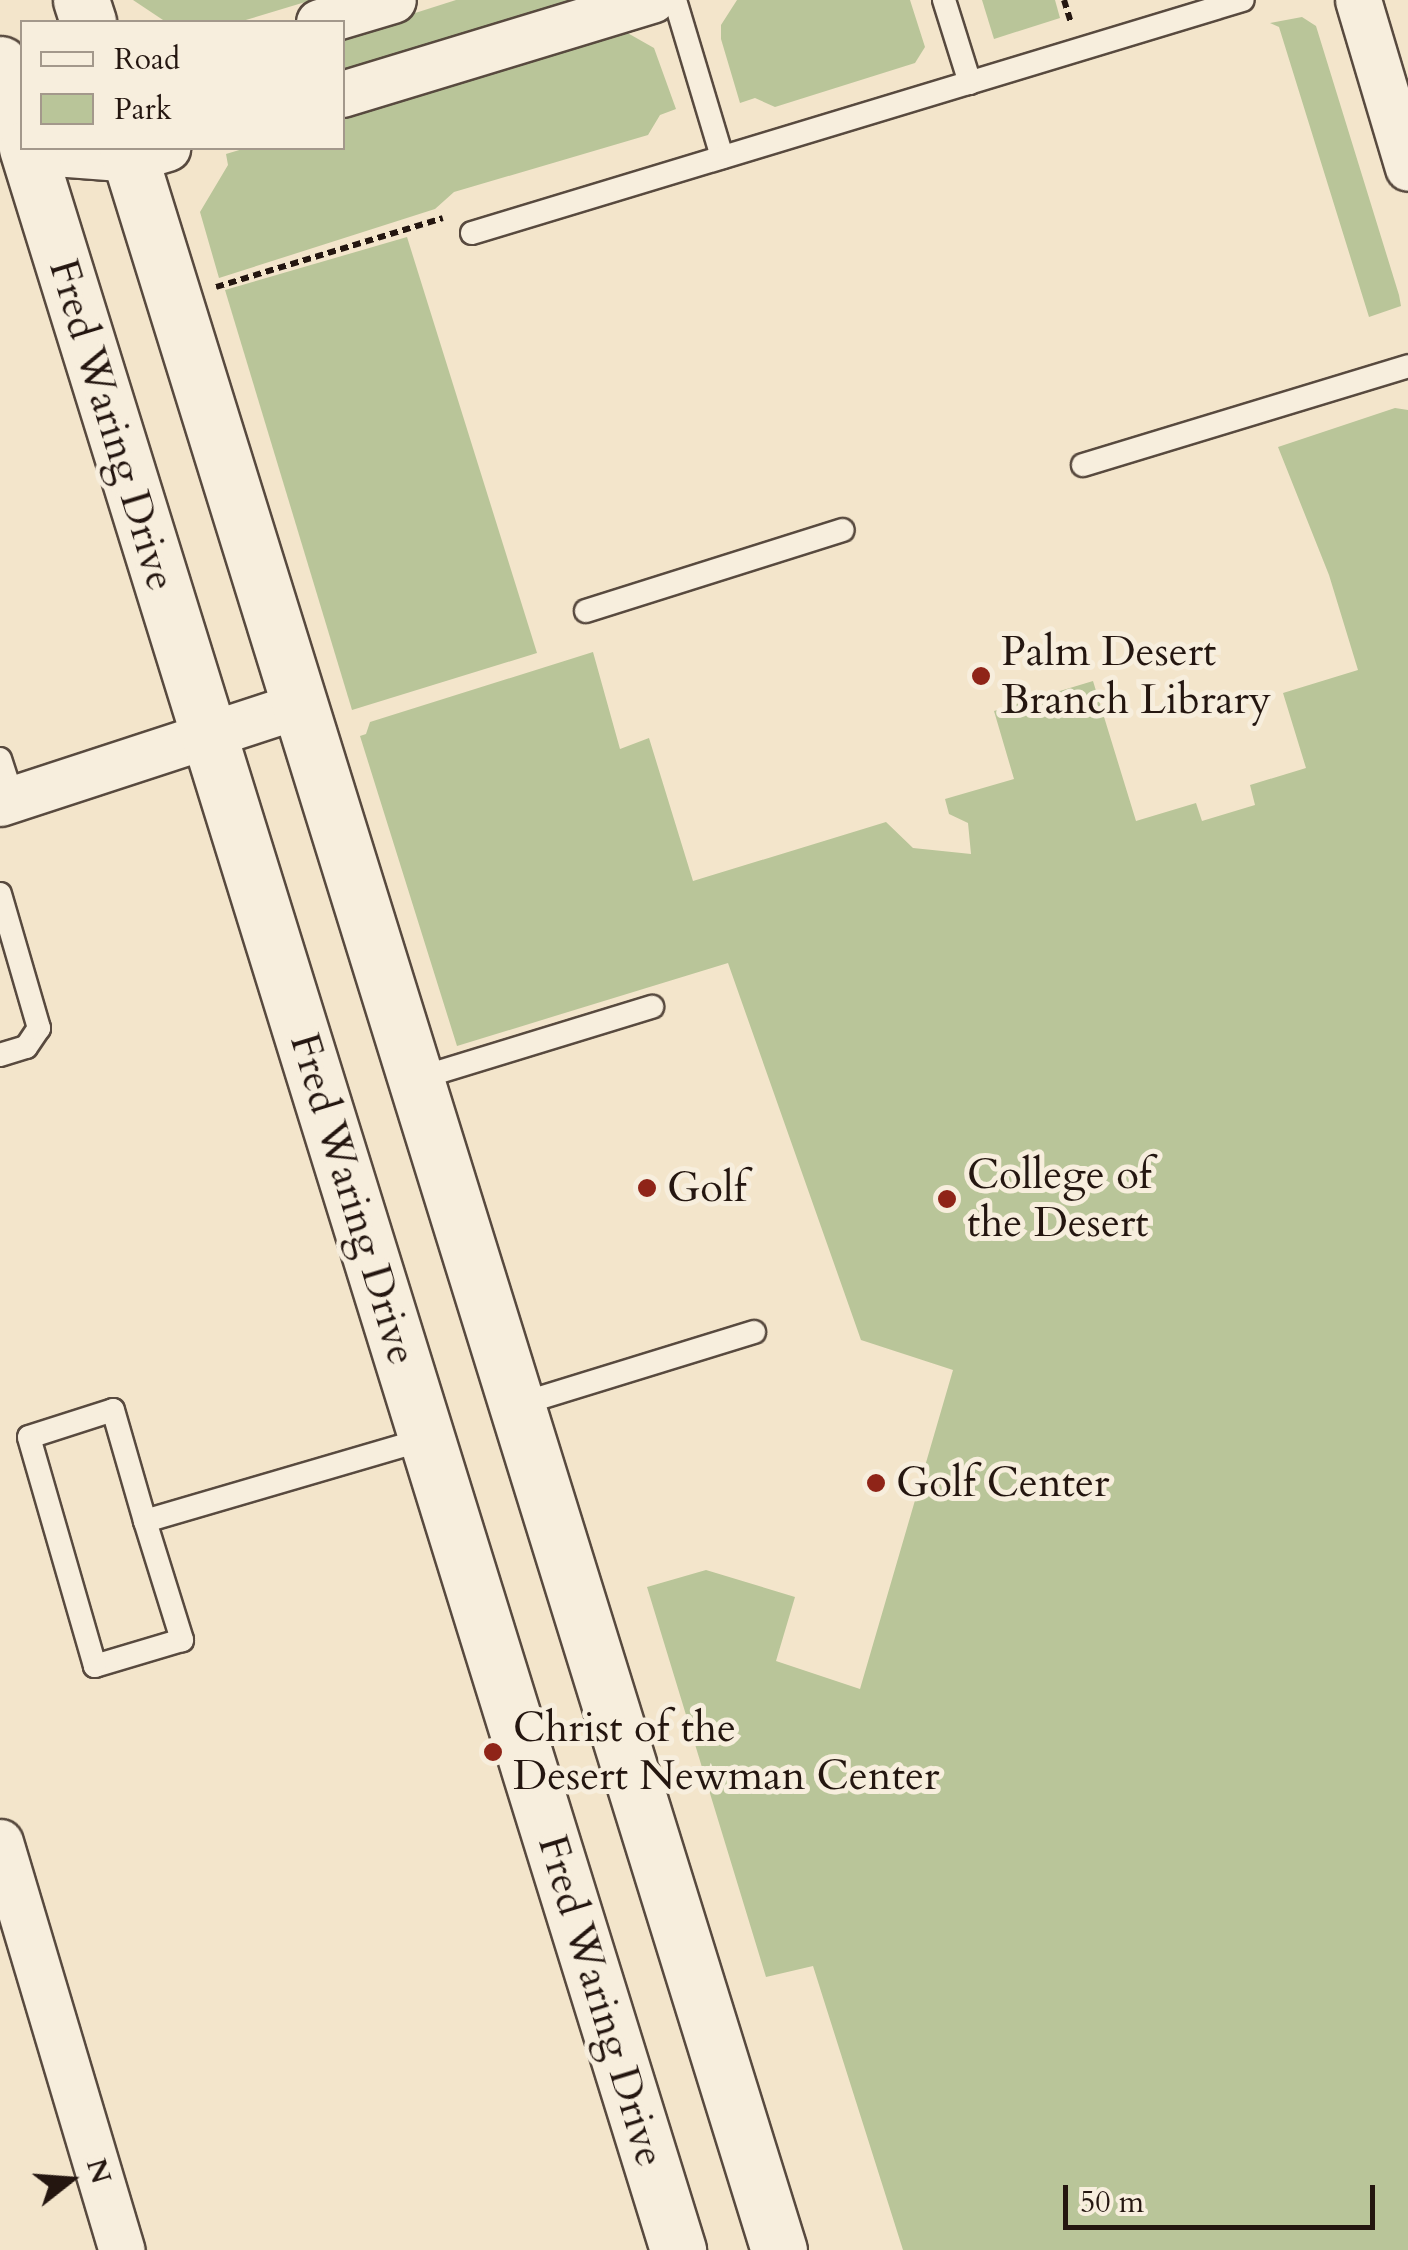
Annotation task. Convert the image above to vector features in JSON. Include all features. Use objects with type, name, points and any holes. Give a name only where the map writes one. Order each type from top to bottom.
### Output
[{"type":"main road","name":"Fred Waring Drive","points":[[0,64],[20,140]]},
{"type":"main road","name":"Fred Waring Drive","points":[[23,150],[428,1438],[678,2250]]},
{"type":"main road","points":[[142,151],[300,704],[778,2250]]},
{"type":"street","points":[[326,20],[393,0]]},
{"type":"street","points":[[345,93],[652,0]]},
{"type":"street","points":[[1358,0],[1408,168]]},
{"type":"street","points":[[102,150],[142,151]]},
{"type":"street","points":[[4,787],[300,704]]},
{"type":"street","points":[[0,1842],[122,2250]]},
{"type":"lane","points":[[675,0],[722,157]]},
{"type":"lane","points":[[944,0],[970,83]]},
{"type":"lane","points":[[472,233],[1242,0]]},
{"type":"lane","points":[[1083,465],[1408,366]]},
{"type":"lane","points":[[586,611],[843,530]]},
{"type":"lane","points":[[0,1055],[26,1047],[38,1028],[2,910]]},
{"type":"lane","points":[[416,1079],[652,1007]]},
{"type":"lane","points":[[516,1405],[754,1332]]},
{"type":"lane","points":[[113,1410],[146,1521],[182,1640],[95,1666],[29,1436],[113,1410]]},
{"type":"lane","points":[[146,1521],[428,1438]]},
{"type":"path","points":[[1064,0],[1071,24]]},
{"type":"green space","points":[[133,0],[312,0],[246,20],[163,20]]},
{"type":"green space","points":[[456,0],[583,0],[345,73],[345,35]]},
{"type":"green space","points":[[737,0],[910,0],[925,47],[915,63],[775,107],[755,98],[740,103],[721,39],[721,25]]},
{"type":"green space","points":[[982,0],[1055,0],[1060,18],[994,39]]},
{"type":"green space","points":[[1302,17],[1316,26],[1399,295],[1401,306],[1369,317],[1279,27],[1270,23]]},
{"type":"green space","points":[[624,31],[654,48],[676,109],[660,115],[648,135],[454,192],[435,209],[219,278],[200,212],[228,165],[226,154],[239,150],[345,150],[345,116]]},
{"type":"green space","points":[[407,237],[537,653],[352,710],[225,290]]},
{"type":"green space","points":[[1395,408],[1408,410],[1408,2250],[903,2250],[813,1966],[766,1977],[647,1587],[706,1570],[795,1597],[776,1661],[860,1689],[953,1370],[861,1340],[728,963],[457,1046],[360,736],[366,734],[370,722],[593,652],[620,749],[649,738],[693,881],[886,822],[913,848],[971,854],[968,823],[949,814],[945,799],[1014,779],[994,711],[1093,681],[1136,821],[1196,803],[1202,821],[1255,805],[1250,785],[1306,768],[1283,693],[1358,670],[1329,575],[1278,447]]},
{"type":"place","name":"Palm Desert Branch Library","points":[[981,676]]},
{"type":"place","name":"Golf","points":[[647,1188]]},
{"type":"place","name":"College of the Desert","points":[[947,1199]]},
{"type":"place","name":"Golf Center","points":[[876,1483]]},
{"type":"place","name":"Christ of the Desert Newman Center","points":[[493,1752]]}]
